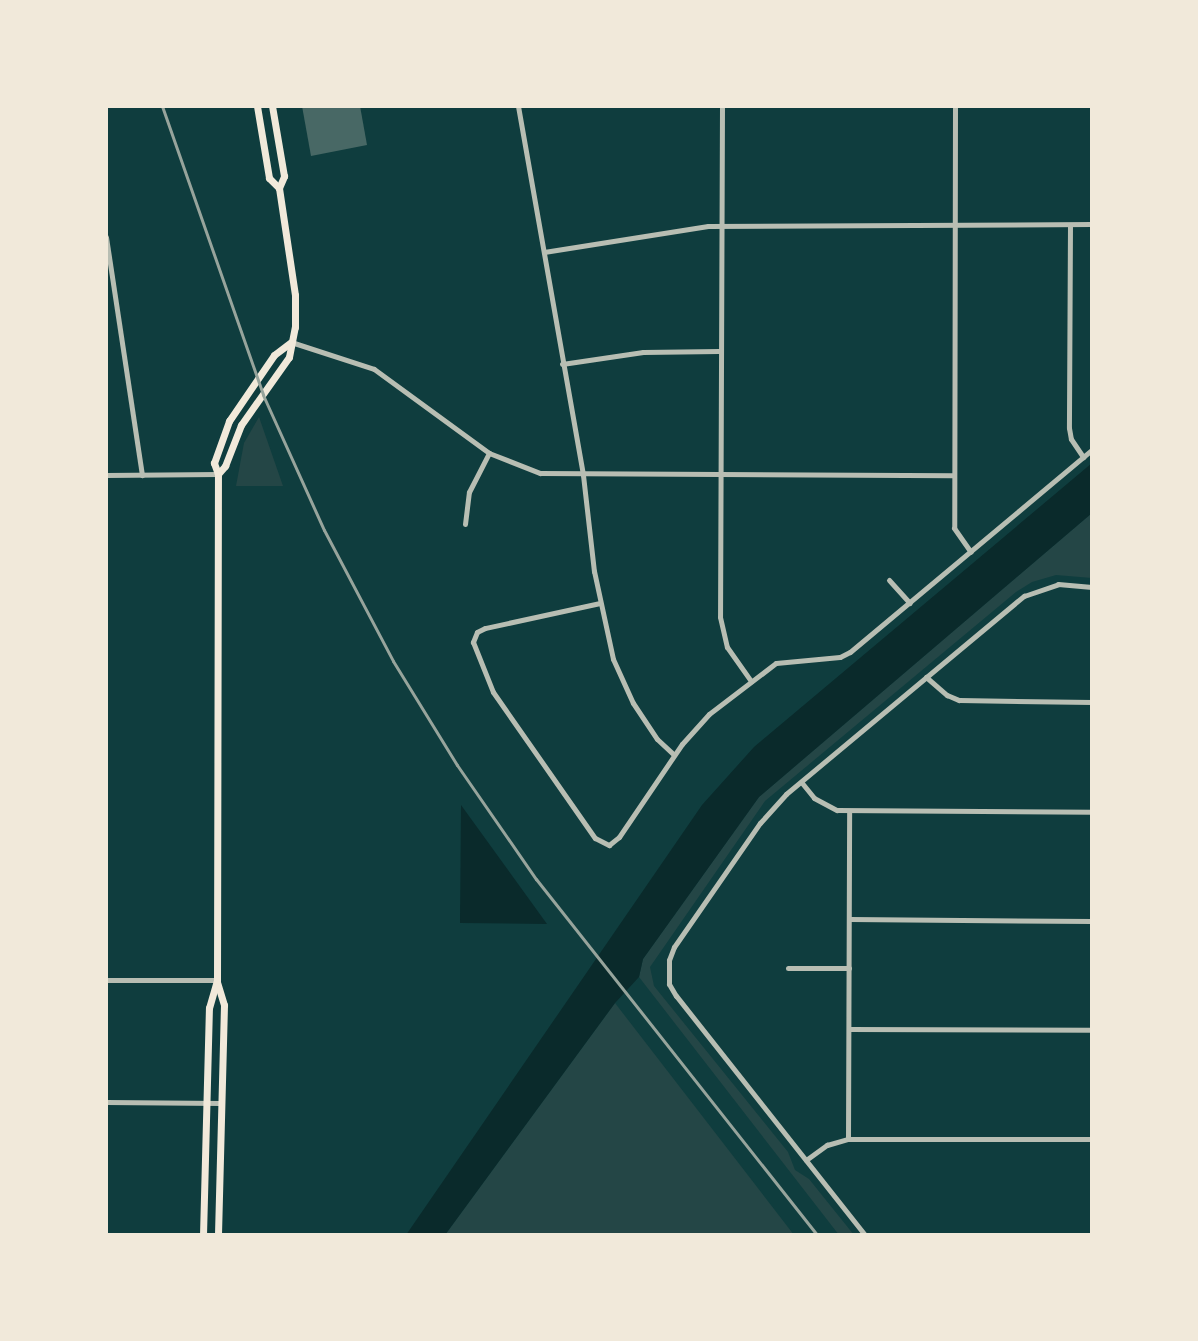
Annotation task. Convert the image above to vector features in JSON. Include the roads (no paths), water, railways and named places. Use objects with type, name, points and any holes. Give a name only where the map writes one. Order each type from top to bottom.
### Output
[{"type":"main road","points":[[257,106],[269,178],[279,188]]},
{"type":"main road","points":[[218,474],[225,466],[241,425],[289,357],[296,306],[279,188],[284,176],[272,106]]},
{"type":"main road","points":[[218,1235],[224,1103],[224,1005],[217,980],[218,474],[215,457],[229,421],[274,355],[291,342]]},
{"type":"main road","points":[[203,1235],[209,1008],[217,980]]},
{"type":"street","points":[[518,106],[583,475],[600,603],[613,659],[624,689],[657,739],[674,755]]},
{"type":"street","points":[[722,106],[719,225],[722,633],[735,662],[751,681]]},
{"type":"street","points":[[955,106],[955,533],[971,552]]},
{"type":"street","points":[[544,252],[719,225],[1092,224]]},
{"type":"street","points":[[1070,225],[1069,428],[1071,439],[1083,457]]},
{"type":"street","points":[[106,237],[142,475]]},
{"type":"street","points":[[291,342],[374,369],[489,453],[523,469],[583,475],[953,475]]},
{"type":"street","points":[[562,364],[643,352],[719,351]]},
{"type":"street","points":[[600,603],[485,628],[477,632],[473,642],[493,692],[595,838],[609,845],[619,837],[700,722],[751,681],[785,660],[840,657],[910,603],[1092,450]]},
{"type":"street","points":[[465,524],[469,492],[489,453]]},
{"type":"street","points":[[106,475],[218,474]]},
{"type":"street","points":[[889,580],[910,603]]},
{"type":"street","points":[[865,1235],[676,996],[667,972],[674,947],[760,823],[802,783],[1035,589],[1058,584],[1092,587]]},
{"type":"street","points":[[926,677],[947,695],[959,700],[1092,702]]},
{"type":"street","points":[[802,783],[823,805],[849,811],[1092,812]]},
{"type":"street","points":[[848,1139],[849,811]]},
{"type":"street","points":[[850,919],[1092,921]]},
{"type":"street","points":[[788,968],[849,968]]},
{"type":"street","points":[[106,980],[217,980]]},
{"type":"street","points":[[849,1029],[1092,1030]]},
{"type":"street","points":[[106,1102],[224,1103]]},
{"type":"street","points":[[806,1160],[827,1145],[848,1139],[1092,1139]]},
{"type":"railway","points":[[162,106],[263,395],[324,530],[393,661],[457,765],[536,879],[817,1235]]}]
